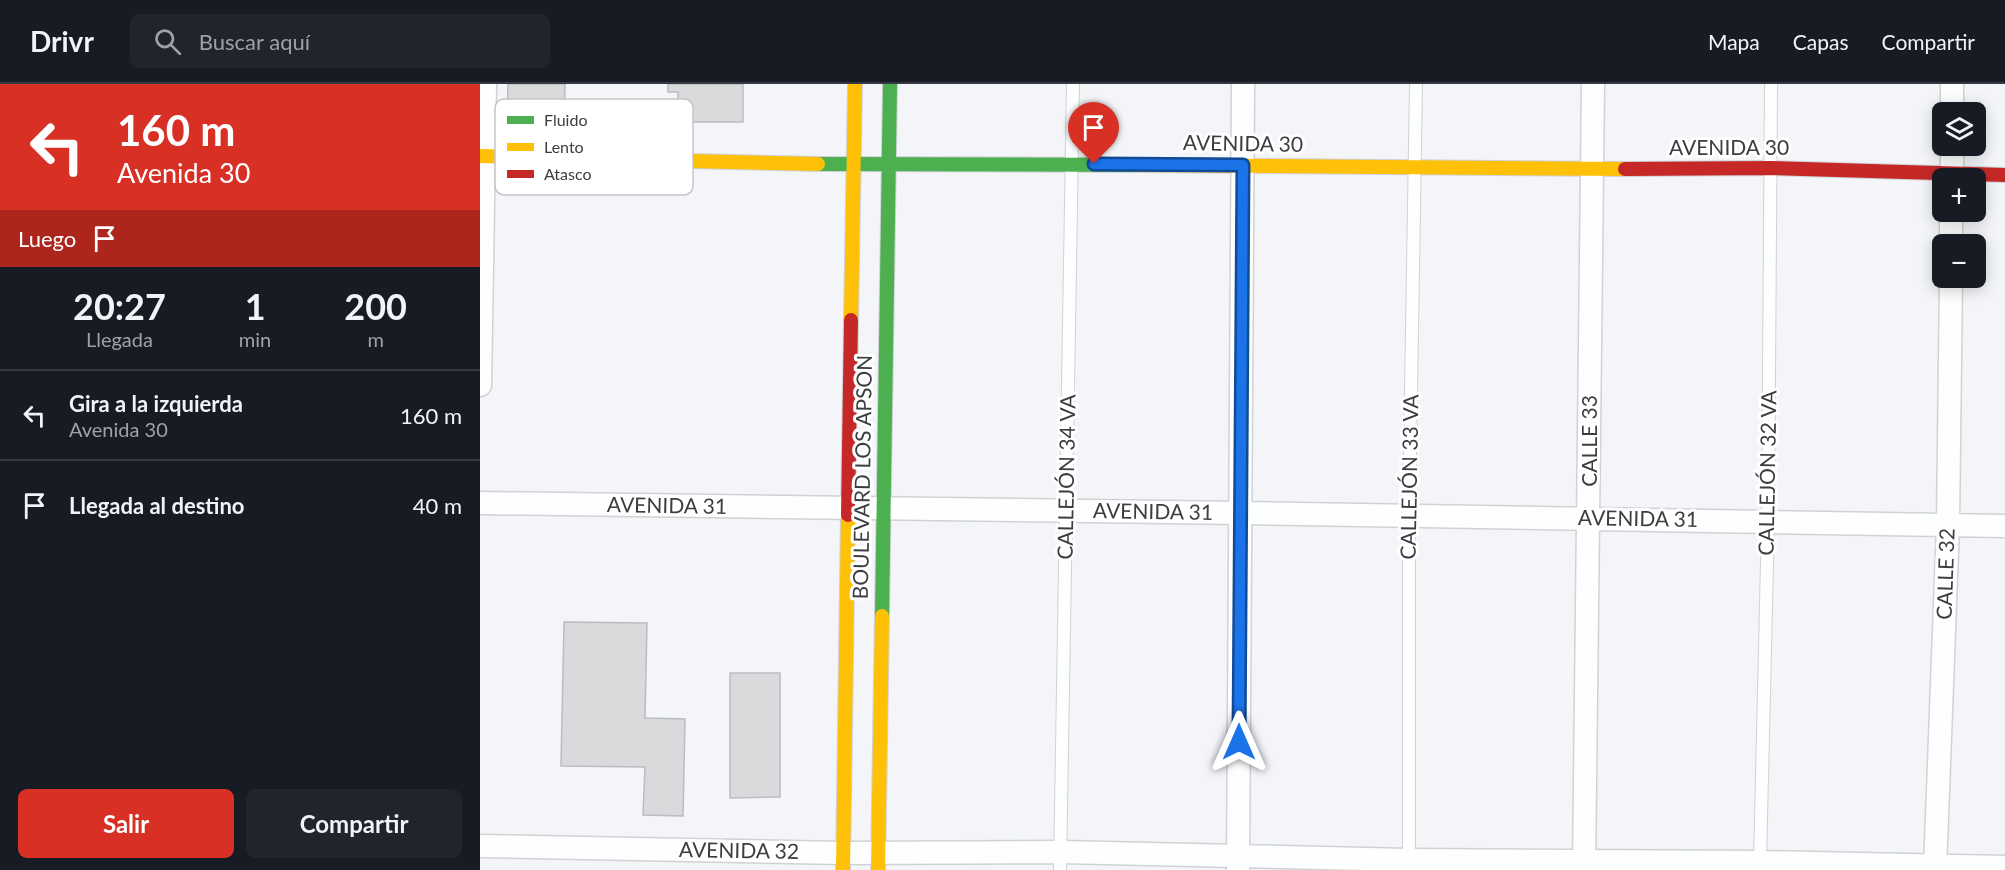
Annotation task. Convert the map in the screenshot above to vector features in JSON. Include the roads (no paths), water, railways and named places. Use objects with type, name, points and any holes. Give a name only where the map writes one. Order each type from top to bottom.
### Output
[{"type":"main road","name":"BOULEVARD LOS APSON","points":[[843,862],[855,84]]},
{"type":"main road","name":"BOULEVARD LOS APSON","points":[[878,862],[890,84]]},
{"type":"main road","name":"AVENIDA 30","points":[[693,161],[854,165],[1770,168],[1932,175]]},
{"type":"main road","name":"AVENIDA 30","points":[[1986,175],[2005,175]]},
{"type":"street","points":[[480,385],[482,156],[485,84]]},
{"type":"street","points":[[1239,863],[1243,84]]},
{"type":"street","name":"CALLE 33","points":[[1584,866],[1593,84]]},
{"type":"street","points":[[1952,84],[1952,102]]},
{"type":"street","name":"CALLE 32","points":[[1935,868],[1948,525],[1951,288]]},
{"type":"street","name":"AVENIDA 31","points":[[480,503],[2005,526]]},
{"type":"street","name":"AVENIDA 32","points":[[480,846],[843,862],[1060,861],[1584,866],[1760,862],[1935,868],[2005,867]]},
{"type":"lane","name":"CALLEJÓN 34 VA","points":[[1060,861],[1073,84]]},
{"type":"lane","name":"CALLEJÓN 33 VA","points":[[1409,865],[1409,516],[1416,84]]},
{"type":"lane","name":"CALLEJÓN 32 VA","points":[[1760,862],[1768,521],[1771,84]]}]
